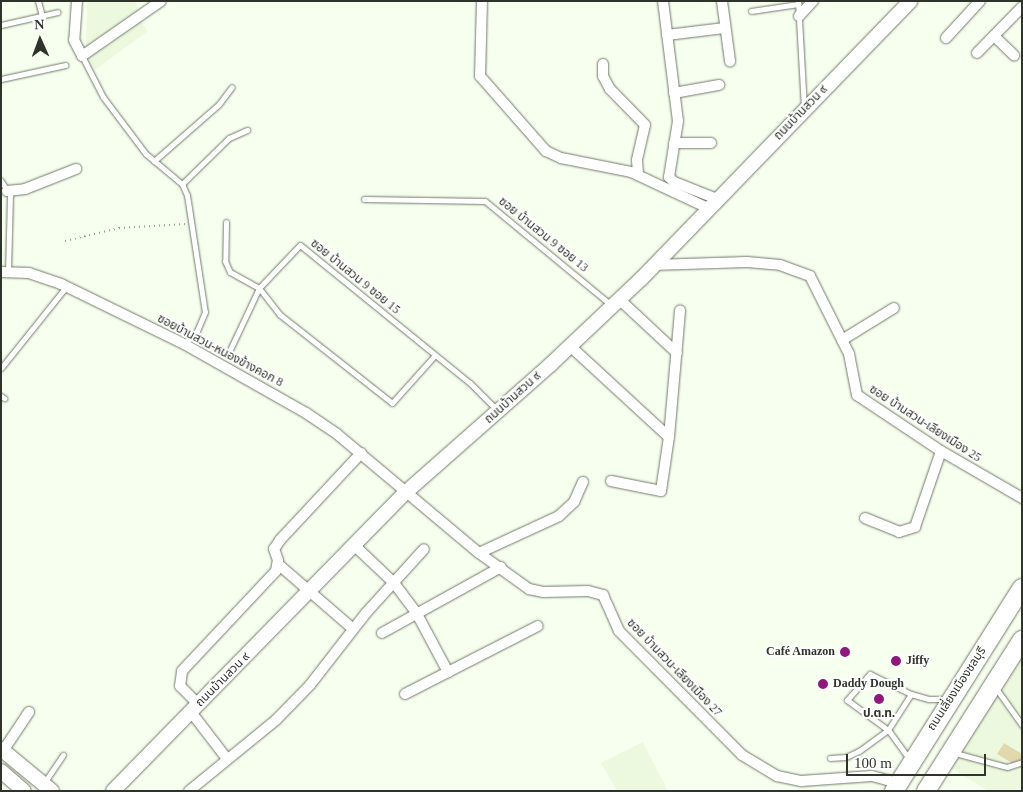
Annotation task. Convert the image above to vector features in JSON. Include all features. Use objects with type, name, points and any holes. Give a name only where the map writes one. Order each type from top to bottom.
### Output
[{"type":"highway","name":"ถนนเลี่ยงเมืองชลบุรี","points":[[897,787],[910,761],[1022,588]]},
{"type":"highway","points":[[929,789],[993,684],[1020,645]]},
{"type":"street","points":[[77,1],[74,40],[82,56],[161,1]]},
{"type":"street","points":[[482,1],[480,76],[546,151],[561,158],[638,175],[713,204]]},
{"type":"street","points":[[664,1],[678,121],[669,177],[674,182],[713,204]]},
{"type":"street","points":[[722,1],[730,61]]},
{"type":"street","points":[[799,16],[813,1]]},
{"type":"street","name":"ถนนบ้านสวน ๙","points":[[113,791],[406,492],[570,346],[616,302],[910,1]]},
{"type":"street","points":[[946,38],[980,1]]},
{"type":"street","points":[[977,54],[1022,7]]},
{"type":"street","points":[[668,35],[725,28]]},
{"type":"street","points":[[994,36],[1014,55]]},
{"type":"street","points":[[603,64],[603,76],[618,99],[645,125],[644,138],[637,160],[638,175]]},
{"type":"street","points":[[674,93],[719,86]]},
{"type":"street","points":[[674,143],[711,143]]},
{"type":"street","points":[[7,191],[25,189],[76,169]]},
{"type":"street","name":"ซอย บ้านสวน-เลียงเมือง 25","points":[[653,265],[747,262],[780,265],[810,276],[849,354],[857,395],[941,451],[1022,498]]},
{"type":"street","name":"ซอยบ้านสวน-หนองข้างคอก 8","points":[[3,273],[29,273],[66,287],[184,344],[306,413],[361,453],[406,492]]},
{"type":"street","points":[[616,302],[677,353]]},
{"type":"street","points":[[842,340],[894,308]]},
{"type":"street","points":[[611,481],[660,491],[669,436],[680,310]]},
{"type":"street","points":[[570,346],[669,436]]},
{"type":"street","points":[[865,518],[899,532],[915,527],[941,451]]},
{"type":"street","points":[[227,759],[180,686],[182,671],[276,571],[278,564],[274,549],[280,540],[361,453]]},
{"type":"street","points":[[479,553],[559,516],[574,502],[583,482]]},
{"type":"street","name":"ซอย บ้านสวน-เลียงเมือง 27","points":[[406,492],[479,553],[529,588],[543,592],[588,591],[603,596],[619,631],[742,755],[777,776],[801,781],[872,776],[897,787]]},
{"type":"street","points":[[355,546],[394,583],[417,614],[448,672]]},
{"type":"street","points":[[189,791],[276,720],[304,692],[366,613],[424,549]]},
{"type":"street","points":[[278,564],[353,630]]},
{"type":"street","points":[[382,633],[501,567]]},
{"type":"street","points":[[406,694],[538,626]]},
{"type":"street","points":[[29,712],[2,750],[48,787]]},
{"type":"street","points":[[1,771],[24,791]]},
{"type":"lane","points":[[38,1],[42,16]]},
{"type":"lane","points":[[751,11],[798,3],[804,110]]},
{"type":"lane","points":[[1,25],[58,12]]},
{"type":"lane","points":[[82,56],[103,97],[154,160],[182,184],[191,224],[205,312],[197,331],[184,344]]},
{"type":"lane","points":[[1,79],[65,65]]},
{"type":"lane","points":[[154,160],[219,104],[232,87]]},
{"type":"lane","points":[[182,184],[229,138],[247,130]]},
{"type":"lane","points":[[1,181],[10,195],[3,273]]},
{"type":"lane","name":"ซอย บ้านสวน 9 ซอย 13","points":[[364,198],[485,201],[616,302]]},
{"type":"lane","points":[[226,222],[224,261],[230,272],[258,288],[279,314],[392,403],[435,355]]},
{"type":"lane","name":"ซอย บ้านสวน 9 ซอย 15","points":[[228,354],[258,288],[300,245],[470,383],[498,411]]},
{"type":"lane","points":[[1,368],[66,287]]},
{"type":"lane","points":[[910,761],[888,730],[847,700],[870,674],[911,694],[929,699],[952,698]]},
{"type":"lane","points":[[993,684],[1022,724]]},
{"type":"lane","points":[[830,758],[846,757],[859,751],[888,730],[911,694]]},
{"type":"lane","points":[[951,752],[1007,766],[1022,762]]},
{"type":"lane","points":[[48,787],[63,755]]},
{"type":"path","points":[[65,242],[118,228],[191,224]]},
{"type":"shaded area","points":[[87,1],[136,1],[139,19],[148,31],[95,70],[86,53]]},
{"type":"shaded area","points":[[1022,657],[1022,791],[988,791],[951,768]]},
{"type":"shaded area","points":[[643,742],[668,791],[617,791],[601,763]]},
{"type":"building","points":[[1004,743],[1022,754],[1022,769],[997,754]]},
{"type":"place","name":"Café Amazon","points":[[845,652]]},
{"type":"place","name":"Jiffy","points":[[896,661]]},
{"type":"place","name":"Daddy Dough","points":[[823,684]]},
{"type":"place","name":"ป.ต.ท.","points":[[879,699]]}]
